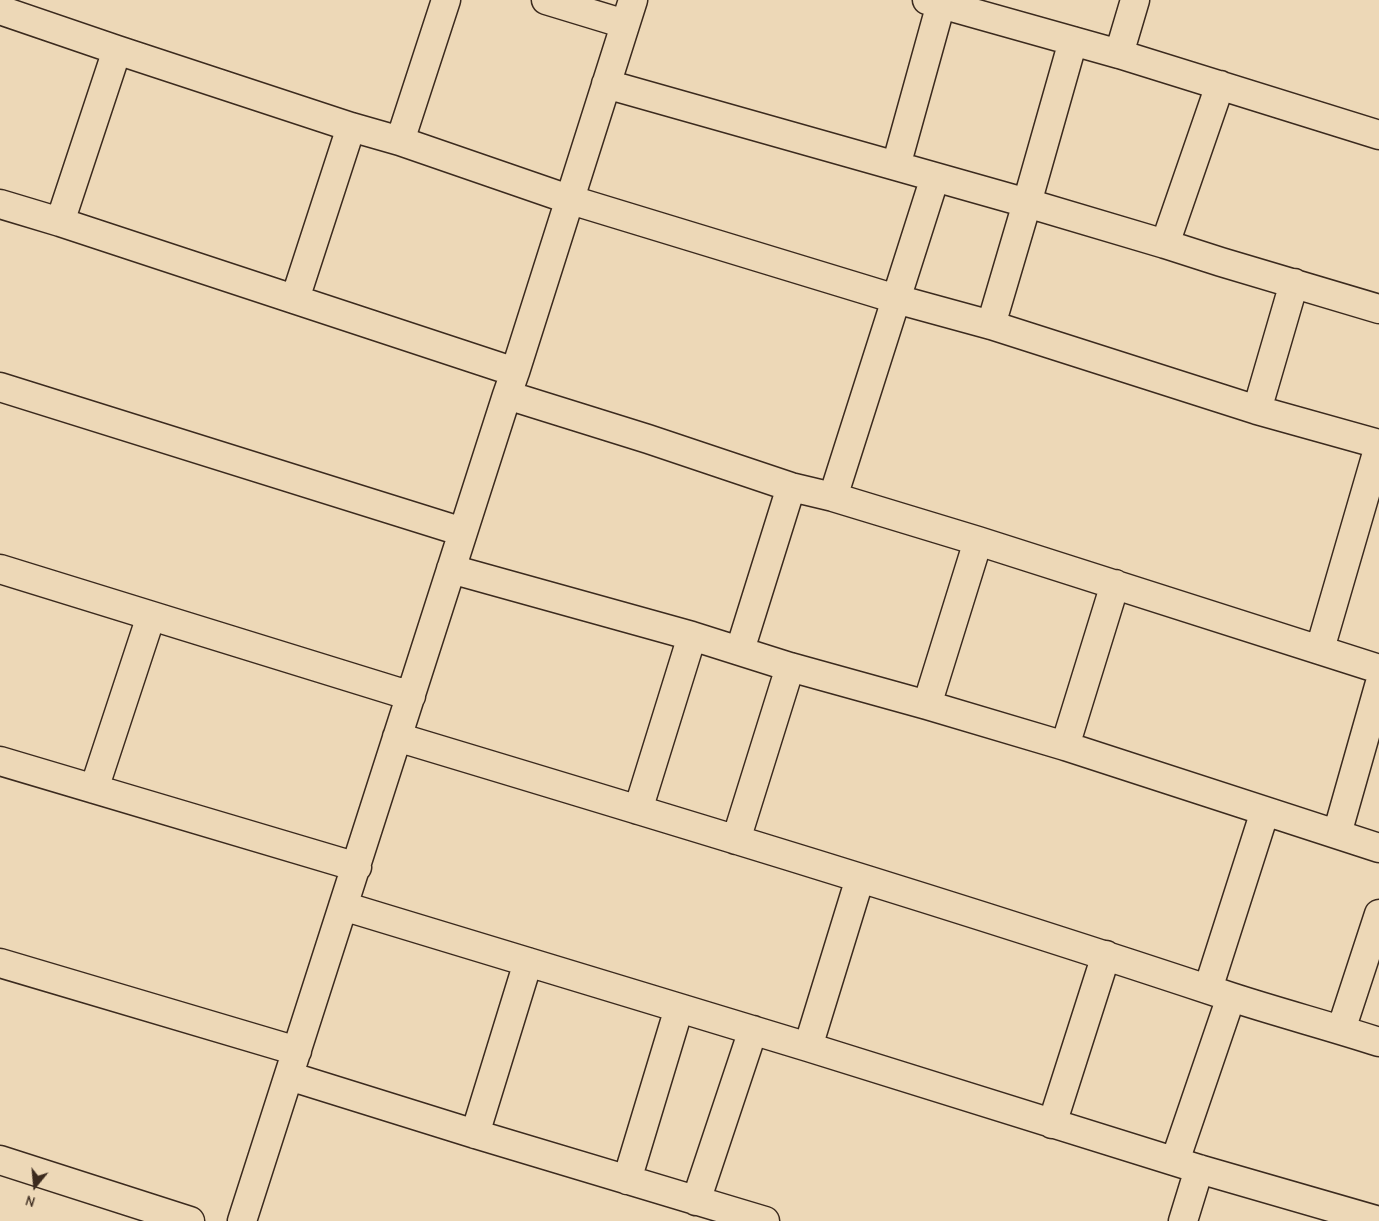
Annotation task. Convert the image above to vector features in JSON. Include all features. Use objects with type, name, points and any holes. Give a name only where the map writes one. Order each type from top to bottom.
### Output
[{"type":"street","points":[[400,140],[446,0]]},
{"type":"street","points":[[242,1221],[571,200],[629,12],[546,0]]},
{"type":"street","points":[[1119,54],[1135,0]]},
{"type":"street","points":[[896,166],[936,1],[1119,54],[1379,134]]},
{"type":"street","points":[[0,10],[38,11],[117,50],[351,127],[400,140],[571,200],[896,299],[991,325],[1258,410],[1379,444],[1320,649]]},
{"type":"street","points":[[991,325],[1072,41]]},
{"type":"street","points":[[60,222],[117,50]]},
{"type":"street","points":[[606,84],[1027,202],[1221,262],[1379,308]]},
{"type":"street","points":[[1165,244],[1220,85]]},
{"type":"street","points":[[295,299],[351,127]]},
{"type":"street","points":[[832,497],[935,177]]},
{"type":"street","points":[[0,204],[295,299],[648,439],[791,487],[832,497],[978,541],[1379,669]]},
{"type":"street","points":[[1258,410],[1294,283]]},
{"type":"street","points":[[0,387],[463,532]]},
{"type":"street","points":[[740,650],[791,487]]},
{"type":"street","points":[[927,705],[978,541]]},
{"type":"street","points":[[0,569],[411,696]]},
{"type":"street","points":[[451,569],[692,636],[790,667],[1065,746],[1379,848]]},
{"type":"street","points":[[1065,746],[1115,584]]},
{"type":"street","points":[[94,789],[151,616]]},
{"type":"street","points":[[638,810],[692,636]]},
{"type":"street","points":[[736,840],[790,667]]},
{"type":"street","points":[[1336,834],[1379,686]]},
{"type":"street","points":[[397,737],[860,878],[1379,1042]]},
{"type":"street","points":[[0,761],[357,867]]},
{"type":"street","points":[[1183,1221],[1187,1165],[1220,993],[1266,811]]},
{"type":"street","points":[[808,1047],[860,878]]},
{"type":"street","points":[[343,906],[808,1047],[1052,1124],[1379,1221]]},
{"type":"street","points":[[1342,1030],[1379,914]]},
{"type":"street","points":[[1052,1124],[1106,955]]},
{"type":"street","points":[[475,1134],[528,962]]},
{"type":"street","points":[[0,964],[293,1063],[475,1134],[751,1219]]},
{"type":"street","points":[[628,1180],[679,1008]]},
{"type":"street","points":[[696,1201],[752,1030]]},
{"type":"street","points":[[0,1160],[190,1221]]}]
